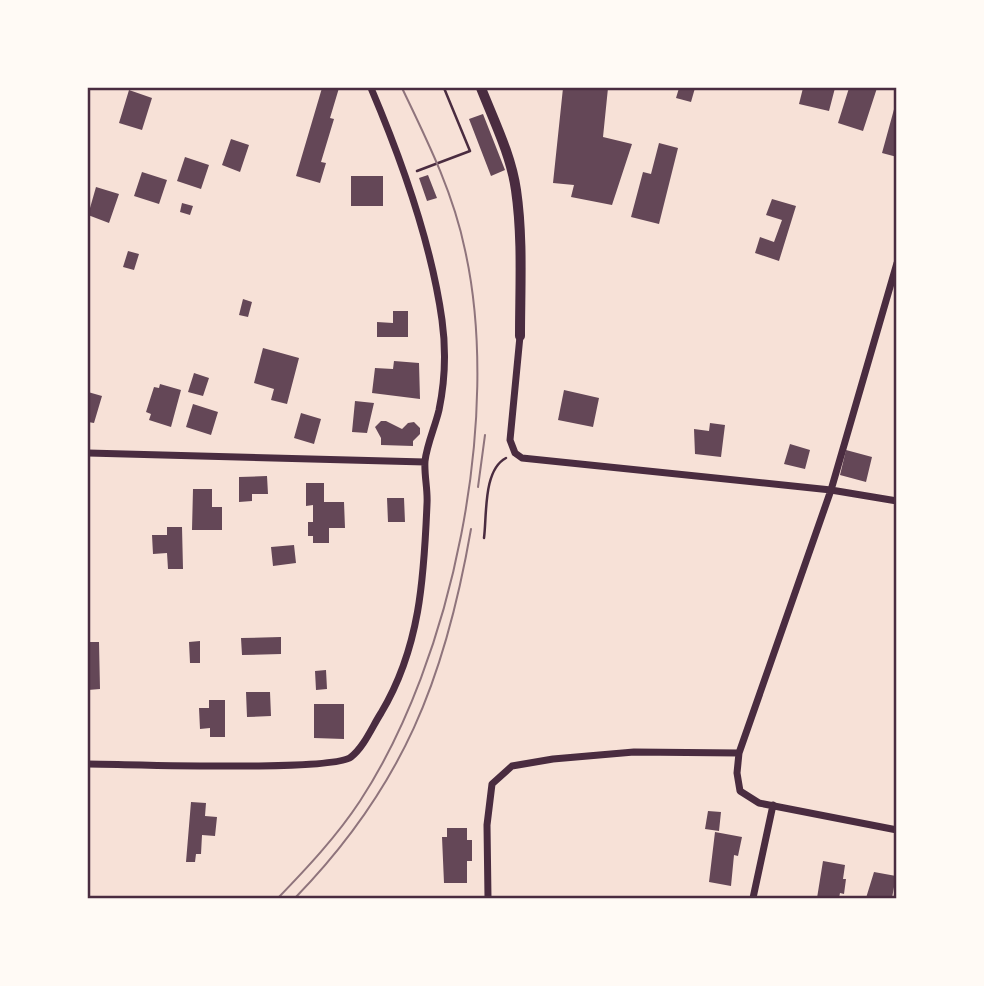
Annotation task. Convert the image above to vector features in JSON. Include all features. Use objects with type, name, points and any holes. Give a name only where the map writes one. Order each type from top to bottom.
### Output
[{"type":"street","points":[[88,764],[330,764],[352,757],[388,701],[415,631],[425,567],[428,498],[425,462],[443,381],[443,332],[439,303],[405,176],[371,88]]},
{"type":"street","points":[[481,88],[503,145],[516,190],[520,236],[520,336],[510,440],[515,453],[527,459],[831,490],[897,501]]},
{"type":"street","points":[[897,263],[831,490],[740,753],[737,773],[740,791],[759,803],[897,830]]},
{"type":"street","points":[[88,453],[425,462]]},
{"type":"street","points":[[488,898],[487,825],[492,784],[512,766],[634,752],[740,753]]},
{"type":"street","points":[[753,898],[773,805]]},
{"type":"path","points":[[405,176],[470,151],[444,88]]},
{"type":"path","points":[[484,538],[491,480],[501,460],[515,453]]},
{"type":"building","points":[[322,88],[339,88],[330,118],[334,119],[321,162],[326,163],[320,183],[296,176]]},
{"type":"building","points":[[563,88],[608,88],[603,137],[632,144],[612,205],[571,197],[574,185],[553,183]]},
{"type":"building","points":[[679,88],[695,88],[691,102],[676,98]]},
{"type":"building","points":[[803,88],[835,88],[829,111],[799,104]]},
{"type":"building","points":[[849,88],[877,88],[863,131],[838,123]]},
{"type":"building","points":[[129,90],[152,98],[142,130],[119,123]]},
{"type":"building","points":[[897,102],[897,157],[882,153]]},
{"type":"building","points":[[483,114],[505,170],[491,176],[469,119]]},
{"type":"building","points":[[231,139],[249,145],[240,172],[222,165]]},
{"type":"building","points":[[659,143],[678,148],[659,224],[631,217],[643,172],[651,174]]},
{"type":"building","points":[[185,157],[209,165],[201,189],[177,181]]},
{"type":"building","points":[[142,172],[167,180],[159,204],[134,196]]},
{"type":"building","points":[[428,175],[437,198],[427,201],[419,178]]},
{"type":"building","points":[[351,176],[383,176],[383,206],[351,206]]},
{"type":"building","points":[[96,187],[119,194],[109,223],[88,215]]},
{"type":"building","points":[[772,199],[796,206],[779,261],[755,253],[760,237],[774,242],[782,220],[766,215]]},
{"type":"building","points":[[182,203],[193,206],[190,215],[180,212]]},
{"type":"building","points":[[128,251],[139,254],[134,270],[123,267]]},
{"type":"building","points":[[243,299],[252,302],[248,317],[239,315]]},
{"type":"building","points":[[393,311],[408,311],[408,337],[377,337],[377,322],[393,323]]},
{"type":"building","points":[[263,348],[299,358],[287,404],[271,400],[274,389],[254,383]]},
{"type":"building","points":[[394,361],[419,363],[420,399],[372,393],[375,368],[393,369]]},
{"type":"building","points":[[194,373],[209,378],[203,396],[188,392]]},
{"type":"building","points":[[160,384],[181,390],[171,427],[149,420],[151,414],[146,412],[154,387],[159,388]]},
{"type":"building","points":[[564,390],[599,398],[593,427],[558,420]]},
{"type":"building","points":[[88,392],[102,396],[94,423],[88,422]]},
{"type":"building","points":[[355,401],[374,403],[367,433],[352,432]]},
{"type":"building","points":[[193,404],[218,412],[211,435],[186,427]]},
{"type":"building","points":[[301,413],[321,419],[314,444],[294,438]]},
{"type":"building","points":[[381,421],[402,429],[408,423],[414,422],[420,428],[420,434],[413,441],[413,446],[381,445],[381,438],[375,427]]},
{"type":"building","points":[[710,423],[725,425],[721,457],[695,454],[694,429],[709,431]]},
{"type":"building","points":[[790,444],[810,450],[805,469],[784,464]]},
{"type":"building","points":[[846,450],[872,457],[866,482],[840,475]]},
{"type":"building","points":[[267,476],[268,494],[252,494],[252,501],[239,502],[239,477]]},
{"type":"building","points":[[306,483],[324,483],[324,502],[344,502],[345,528],[329,528],[329,543],[313,543],[313,536],[308,536],[308,522],[313,522],[313,505],[306,506]]},
{"type":"building","points":[[193,489],[212,489],[212,507],[222,507],[222,530],[192,530]]},
{"type":"building","points":[[387,498],[404,498],[405,522],[388,522]]},
{"type":"building","points":[[167,527],[182,527],[183,569],[168,569],[167,553],[153,554],[152,535],[167,535]]},
{"type":"building","points":[[294,545],[296,563],[273,566],[271,547]]},
{"type":"building","points":[[281,637],[281,654],[242,655],[241,638]]},
{"type":"building","points":[[200,641],[200,663],[190,663],[189,642]]},
{"type":"building","points":[[88,642],[99,642],[100,689],[88,690]]},
{"type":"building","points":[[326,670],[327,689],[316,690],[315,671]]},
{"type":"building","points":[[246,692],[270,692],[271,716],[247,717]]},
{"type":"building","points":[[209,700],[225,700],[225,737],[210,737],[210,728],[200,729],[199,708],[209,708]]},
{"type":"building","points":[[314,704],[344,704],[344,739],[314,738]]},
{"type":"building","points":[[191,802],[206,803],[205,816],[217,817],[215,836],[202,835],[201,854],[196,854],[195,862],[186,862]]},
{"type":"building","points":[[708,811],[721,812],[719,831],[705,829]]},
{"type":"building","points":[[447,828],[467,828],[467,840],[472,840],[472,861],[467,861],[467,883],[444,883],[442,837],[447,837]]},
{"type":"building","points":[[715,832],[742,837],[738,856],[734,855],[731,886],[709,882]]},
{"type":"building","points":[[823,861],[845,865],[844,894],[840,893],[839,898],[817,898]]},
{"type":"building","points":[[874,872],[896,876],[892,898],[866,898]]},
{"type":"tram line","points":[[278,898],[351,814],[393,743],[421,678],[444,608],[461,534],[473,460],[477,386],[475,316],[465,250],[454,208],[402,88]]},
{"type":"tram line","points":[[478,487],[485,435]]},
{"type":"tram line","points":[[295,898],[333,856],[364,815],[414,728],[448,634],[471,529]]}]
